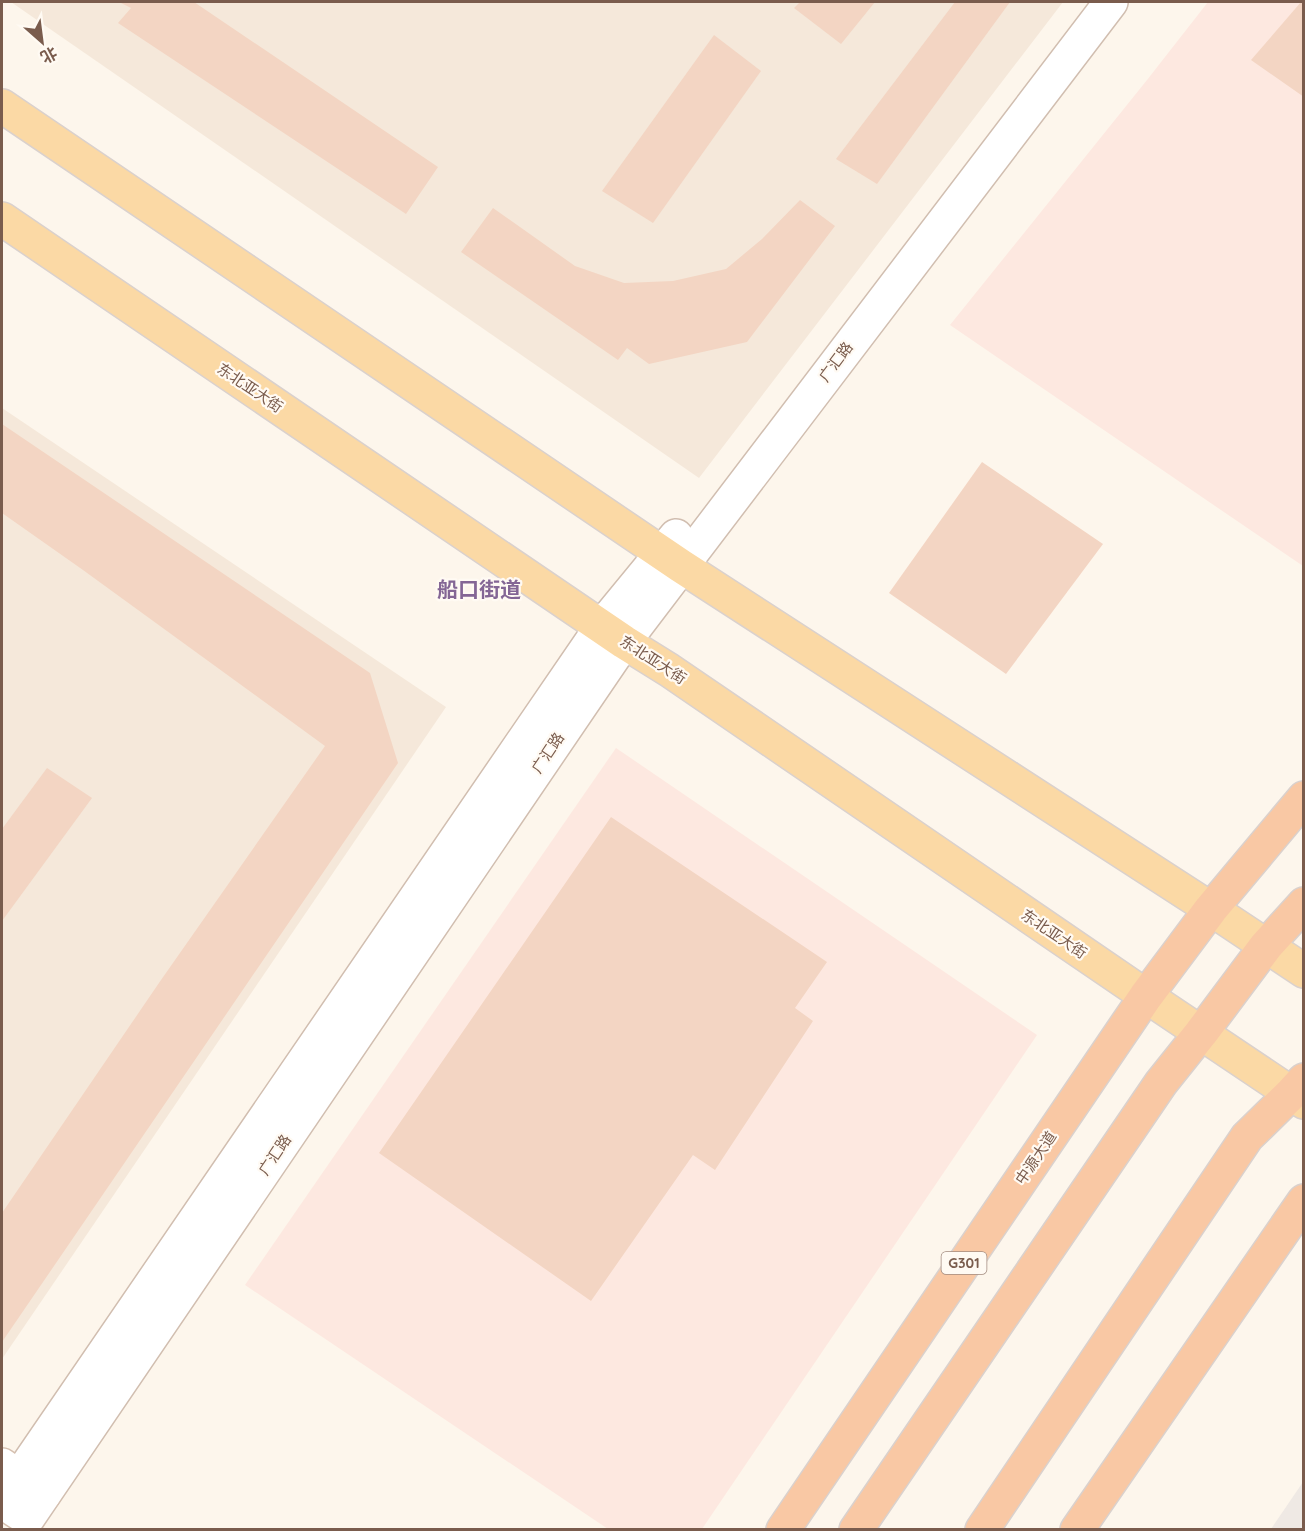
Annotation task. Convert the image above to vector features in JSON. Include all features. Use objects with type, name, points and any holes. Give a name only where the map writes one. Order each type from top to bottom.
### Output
[{"type":"highway","name":"中源大道","points":[[783,1530],[1146,996],[1211,909],[1304,798]]},
{"type":"highway","points":[[855,1530],[1161,1083],[1266,946],[1304,904]]},
{"type":"highway","points":[[982,1530],[1247,1137],[1300,1092]]},
{"type":"highway","points":[[1077,1530],[1304,1201]]},
{"type":"main road","points":[[2,106],[672,560],[1304,971]]},
{"type":"main road","name":"东北亚大街","points":[[2,219],[1201,1033],[1300,1092]]},
{"type":"street","name":"广汇路","points":[[672,560],[1087,2]]},
{"type":"street","name":"广汇路","points":[[15,1499],[613,634],[1111,2]]},
{"type":"shaded area","points":[[11,2],[1063,2],[699,478]]},
{"type":"shaded area","points":[[1208,2],[1303,2],[1303,566],[950,325]]},
{"type":"shaded area","points":[[2,408],[446,707],[2,1359]]},
{"type":"shaded area","points":[[616,748],[1037,1035],[702,1529],[608,1529],[245,1285]]},
{"type":"shaded area","points":[[1303,1482],[1303,1529],[1271,1529]]},
{"type":"building","points":[[119,2],[194,2],[438,167],[406,214],[118,23],[131,8]]},
{"type":"building","points":[[800,2],[875,2],[841,44],[794,8]]},
{"type":"building","points":[[955,2],[1010,2],[877,184],[836,159]]},
{"type":"building","points":[[1301,2],[1304,2],[1304,97],[1251,60]]},
{"type":"building","points":[[714,35],[761,71],[653,223],[602,191]]},
{"type":"building","points":[[800,200],[835,226],[747,342],[649,364],[627,348],[618,360],[461,252],[493,208],[575,266],[624,283],[673,281],[726,269],[762,239]]},
{"type":"building","points":[[2,424],[370,673],[398,763],[2,1342],[2,1213],[325,746],[2,513]]},
{"type":"building","points":[[982,462],[1103,544],[1006,674],[889,593]]},
{"type":"building","points":[[47,768],[92,798],[2,921],[2,829]]},
{"type":"building","points":[[611,817],[827,962],[795,1008],[813,1021],[715,1170],[693,1155],[591,1301],[379,1153]]},
{"type":"district","name":"船口街道","points":[[479,590]]}]
